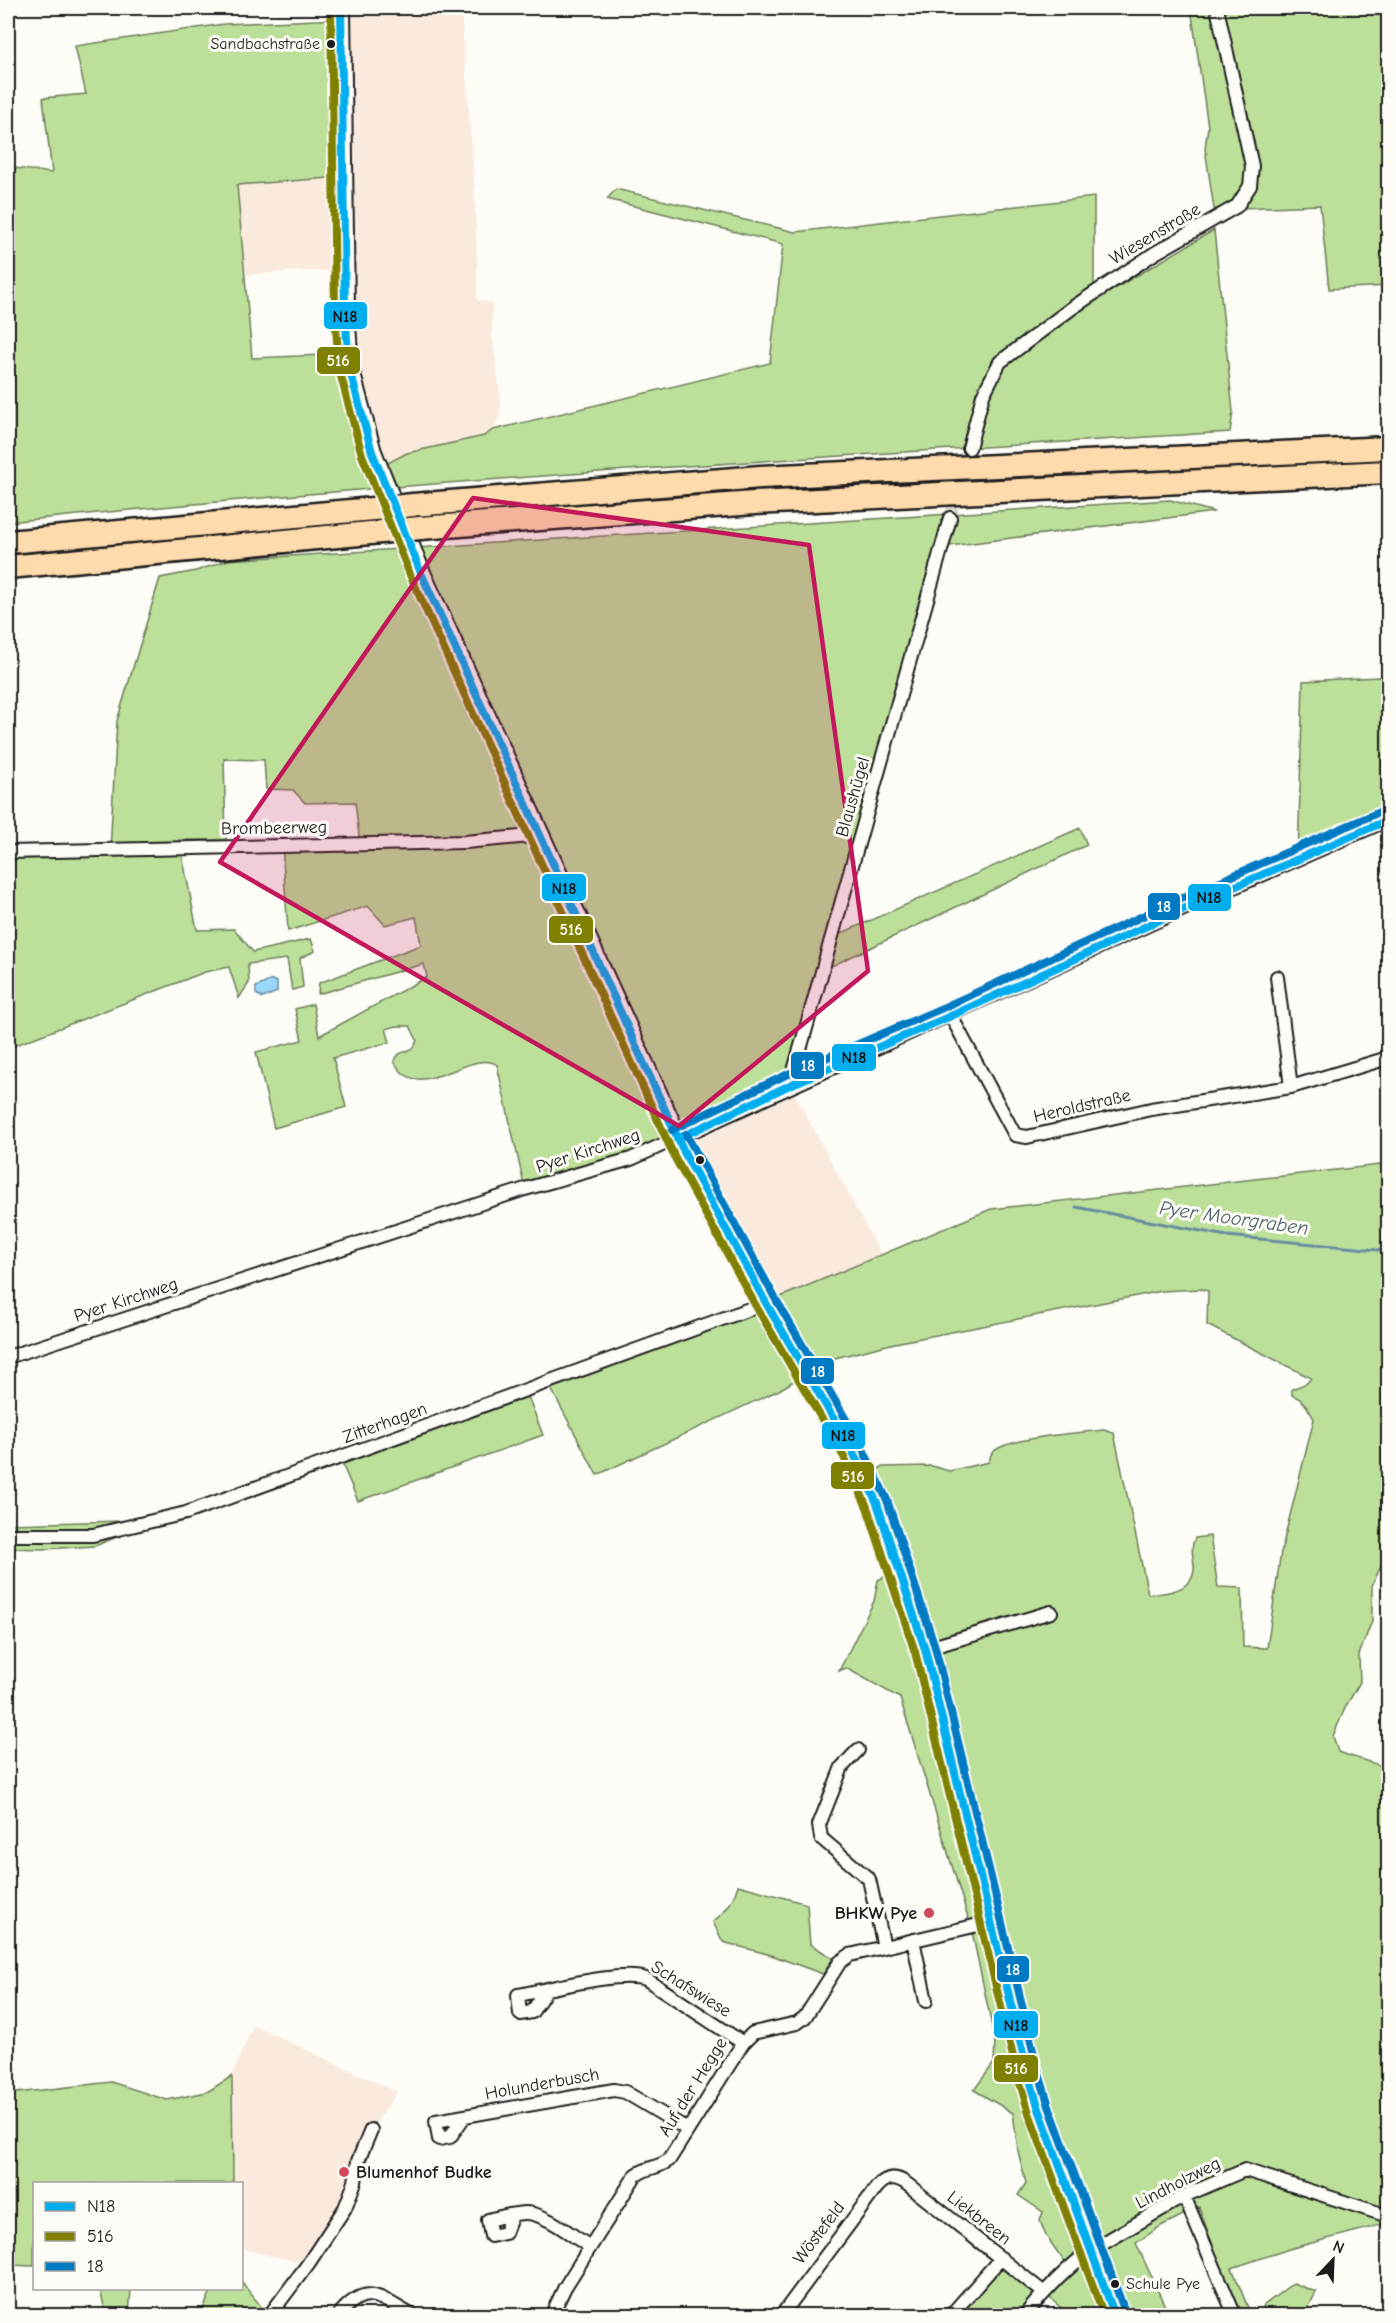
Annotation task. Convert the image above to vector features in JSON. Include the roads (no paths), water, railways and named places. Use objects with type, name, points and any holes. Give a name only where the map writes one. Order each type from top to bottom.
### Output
[{"type":"highway","points":[[8,542],[760,477],[1389,448]]},
{"type":"highway","points":[[8,567],[420,528],[765,502],[1389,472]]},
{"type":"street","points":[[341,8],[345,310],[349,367],[372,452],[421,573],[542,835],[677,1138],[766,1303],[825,1401],[868,1484],[925,1649],[1027,2070],[1114,2316]]},
{"type":"street","name":"Wiesenstraße","points":[[969,448],[983,395],[1000,362],[1072,308],[1136,265],[1237,206],[1250,186],[1252,166],[1217,8]]},
{"type":"street","name":"Blaushügel","points":[[790,1085],[950,518]]},
{"type":"street","name":"Pyer Kirchweg","points":[[8,1357],[514,1193],[631,1159],[790,1085],[951,1016],[1188,907],[1389,820]]},
{"type":"street","name":"Brombeerweg","points":[[8,852],[465,842],[542,835]]},
{"type":"street","points":[[1277,977],[1291,1087]]},
{"type":"street","name":"Heroldstraße","points":[[951,1016],[1015,1135],[1027,1137],[1151,1109],[1291,1087],[1389,1058]]},
{"type":"street","name":"Zitterhagen","points":[[8,1534],[93,1535],[186,1513],[766,1303]]},
{"type":"street","points":[[925,1649],[1051,1612]]},
{"type":"street","points":[[858,1750],[842,1767],[819,1825],[820,1838],[870,1879],[884,1947]]},
{"type":"street","name":"Auf der Hegge","points":[[551,2316],[565,2287],[635,2176],[644,2169],[659,2167],[669,2160],[743,2043],[753,2033],[797,2023],[805,2017],[840,1962],[850,1955],[991,1922]]},
{"type":"street","points":[[913,1940],[926,2001]]},
{"type":"street","name":"Schafswiese","points":[[546,1990],[635,1975],[646,1979],[743,2043]]},
{"type":"street","name":"Holunderbusch","points":[[464,2117],[614,2090],[625,2092],[687,2129]]},
{"type":"street","points":[[269,2316],[308,2264],[345,2208],[355,2181],[358,2161],[371,2130]]},
{"type":"street","name":"Lindholzweg","points":[[1024,2316],[1043,2292],[1090,2251],[1184,2196],[1245,2170],[1389,2216]]},
{"type":"street","name":"Liekbreen","points":[[891,2177],[907,2184],[1043,2292]]},
{"type":"street","name":"Wöstefeld","points":[[781,2316],[877,2187],[891,2177]]},
{"type":"street","points":[[1184,2196],[1234,2316]]},
{"type":"street","points":[[512,2215],[527,2213],[545,2218],[590,2247]]},
{"type":"street","points":[[950,2316],[1001,2259]]},
{"type":"street","points":[[338,2316],[356,2297],[366,2294],[375,2296],[413,2316]]},
{"type":"water","points":[[272,980],[277,982],[277,992],[263,998],[256,994],[256,987]]},
{"type":"waterway","name":"Pyer Moorgraben","points":[[1076,1207],[1227,1236],[1388,1251]]},
{"type":"tunnel","points":[[950,518],[964,463]]},
{"type":"place","name":"Sandbachstraße","points":[[331,44]]},
{"type":"place","name":"BHKW Pye","points":[[929,1913]]},
{"type":"place","name":"Blumenhof Budke","points":[[344,2172]]},
{"type":"place","name":"Schule Pye","points":[[1115,2284]]}]
